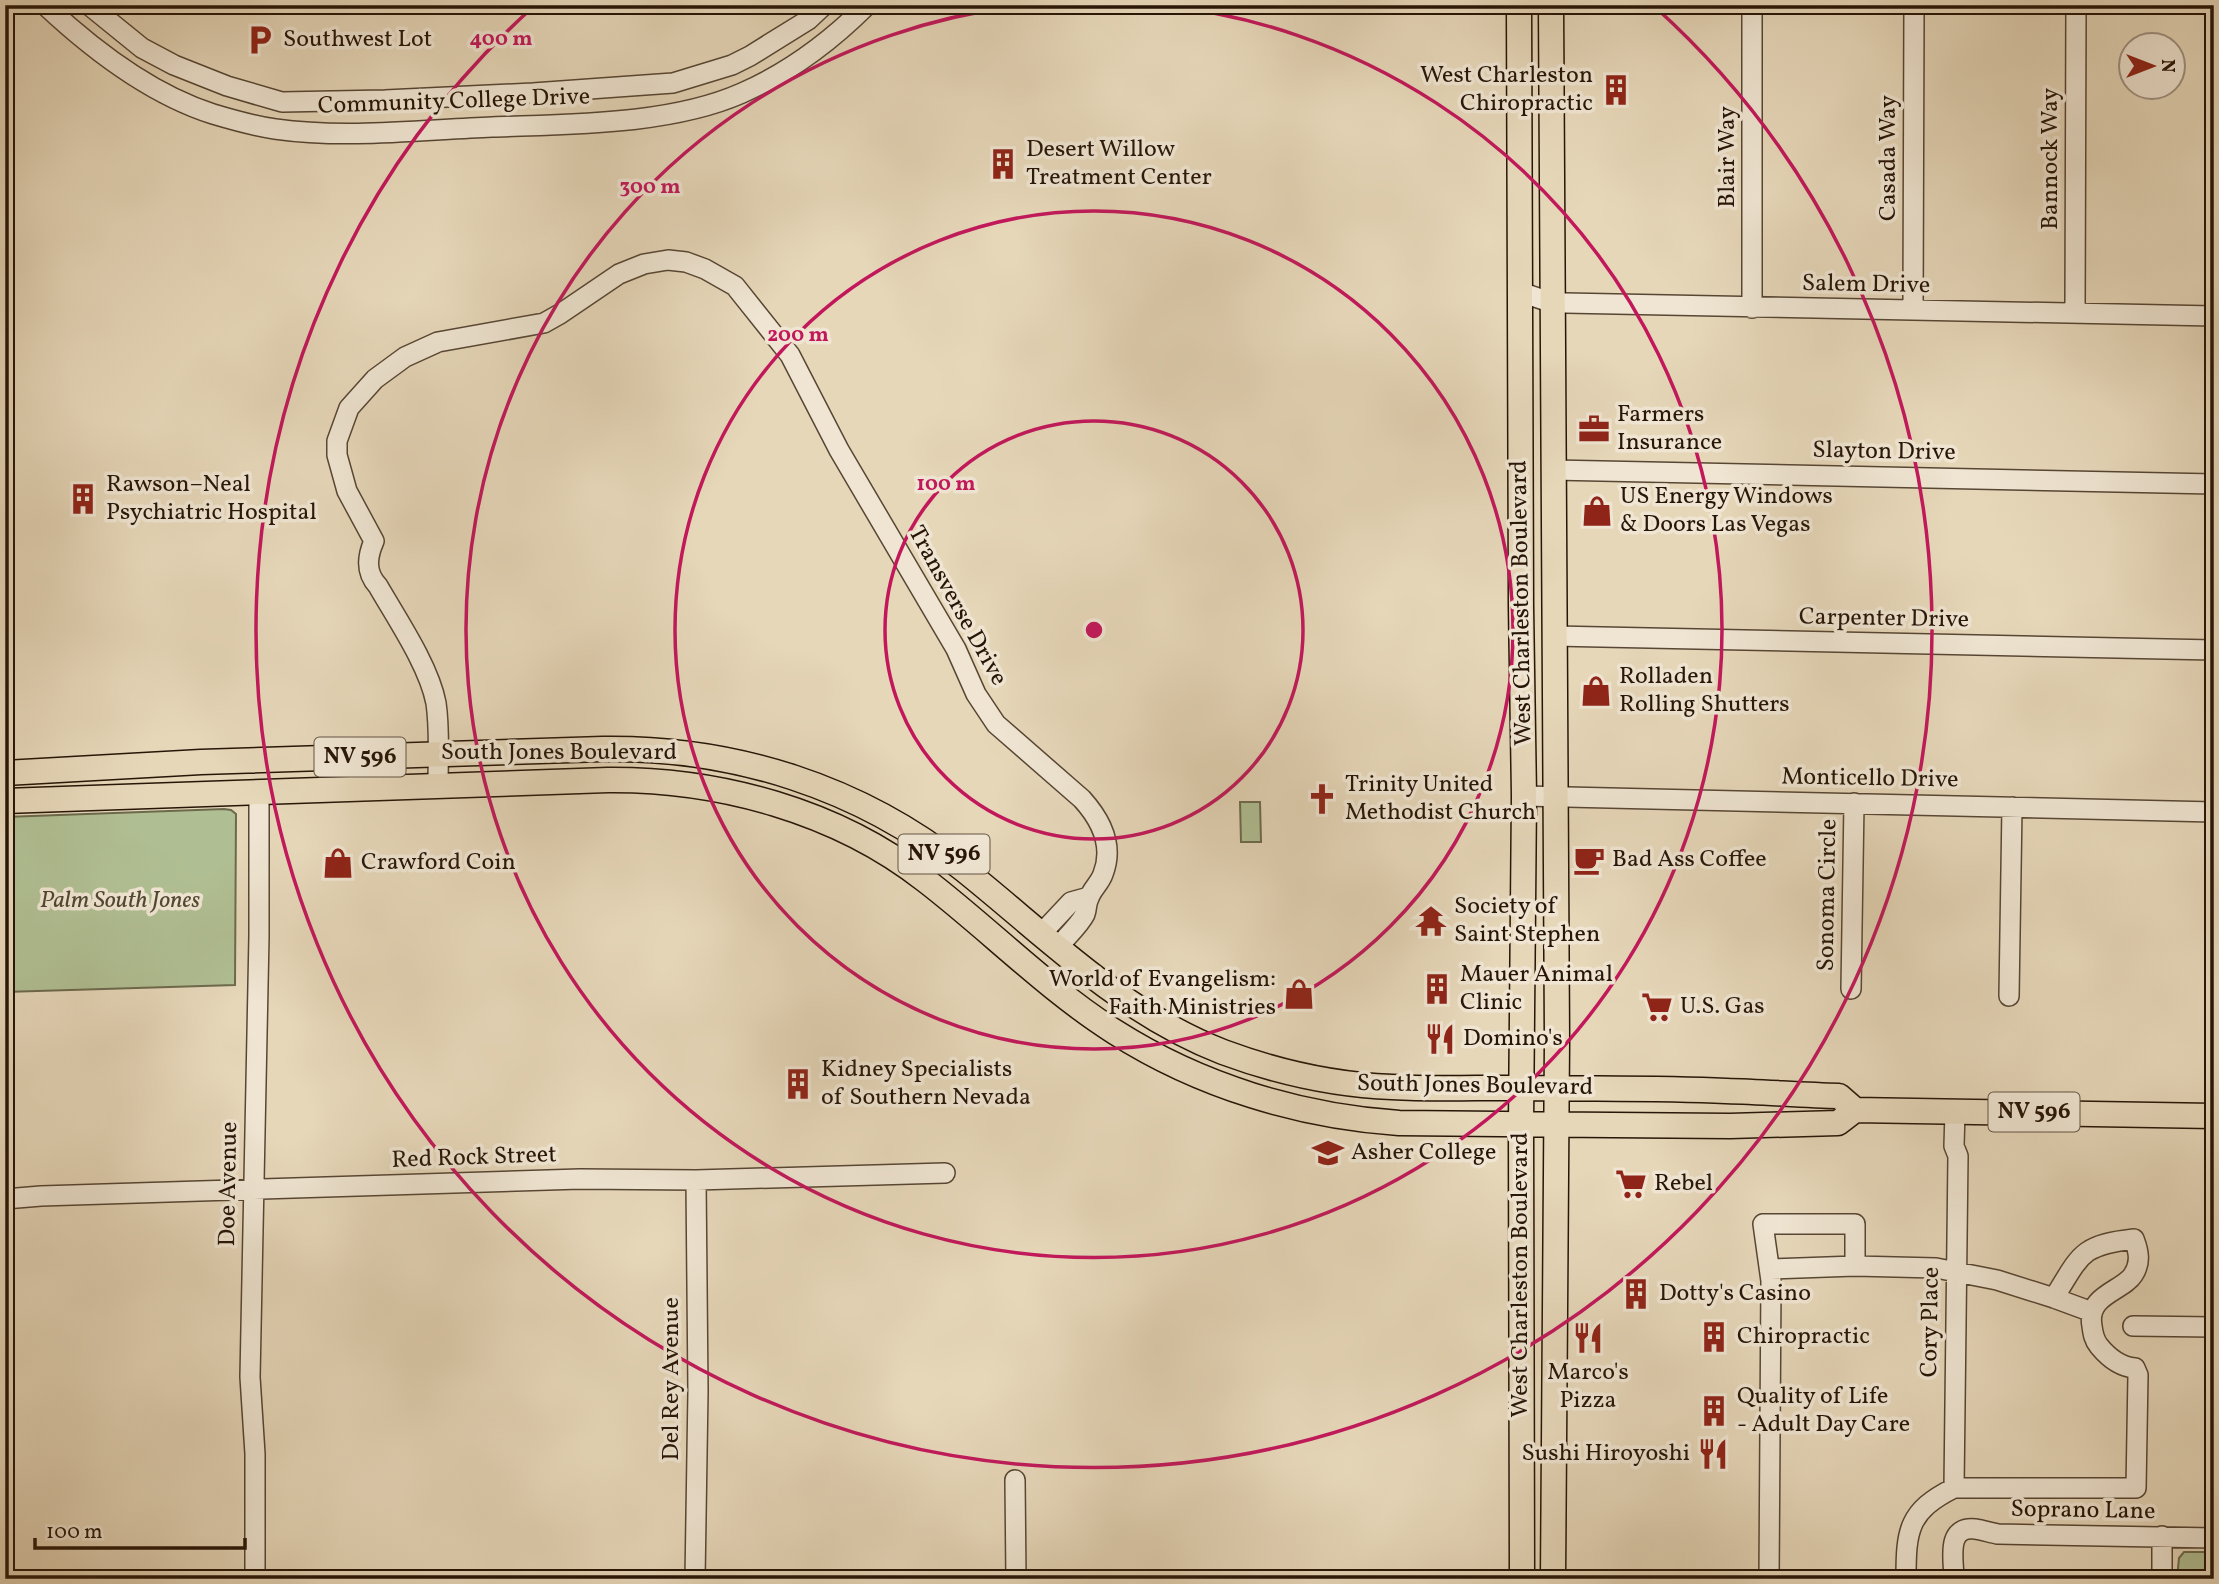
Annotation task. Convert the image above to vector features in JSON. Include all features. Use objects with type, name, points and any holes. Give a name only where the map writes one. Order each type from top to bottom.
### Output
[{"type":"main road","name":"West Charleston Boulevard","points":[[1519,5],[1524,796],[1521,1087],[1522,1579]]},
{"type":"main road","name":"West Charleston Boulevard","points":[[1551,5],[1557,1088],[1553,1579]]},
{"type":"main road","points":[[1521,606],[1528,610],[1537,623],[1554,684]]},
{"type":"main road","name":"South Jones Boulevard","points":[[5,773],[201,762],[632,748],[715,756],[790,775],[865,806],[908,830],[959,865],[1077,965],[1121,998],[1185,1034],[1223,1051],[1283,1071],[1323,1080],[1391,1087],[1730,1091],[1839,1096],[1855,1110]]},
{"type":"main road","points":[[708,788],[715,756]]},
{"type":"main road","name":"South Jones Boulevard","points":[[5,801],[635,779],[708,788],[754,798],[823,822],[875,847],[922,877],[1070,1000],[1138,1046],[1208,1081],[1288,1106],[1357,1120],[1399,1123],[1730,1126],[1838,1124],[1855,1110],[2214,1116]]},
{"type":"main road","points":[[1004,945],[1026,943],[1051,951],[1048,941]]},
{"type":"main road","points":[[1029,965],[1046,962],[1053,965],[1077,965]]},
{"type":"street","name":"Community College Drive","points":[[46,5],[108,57],[155,89],[188,104],[274,129],[337,133],[602,123],[685,111],[741,94],[788,70],[842,30],[867,5]]},
{"type":"street","name":"Community College Drive","points":[[89,5],[142,48],[203,78],[282,102],[385,100],[673,83],[732,65],[750,56],[808,20],[824,5]]},
{"type":"street","name":"Blair Way","points":[[1752,5],[1752,308]]},
{"type":"street","name":"Casada Way","points":[[1913,310],[1914,5]]},
{"type":"street","name":"Bannock Way","points":[[2075,313],[2076,5]]},
{"type":"street","points":[[732,65],[741,94]]},
{"type":"street","points":[[188,104],[203,78]]},
{"type":"street","points":[[384,131],[385,100]]},
{"type":"street","name":"Transverse Drive","points":[[438,785],[436,701],[425,670],[378,586],[371,579],[367,562],[374,541],[355,509],[341,475],[337,441],[349,408],[359,394],[391,366],[438,342],[544,323],[619,274],[644,264],[668,260],[686,262],[735,286],[782,344],[844,458],[956,649],[976,694],[996,724],[1048,768],[1093,811],[1101,824],[1107,844],[1103,876],[1089,897],[1084,914],[1048,941]]},
{"type":"street","name":"Salem Drive","points":[[1520,292],[1553,303],[2214,316]]},
{"type":"street","name":"Slayton Drive","points":[[1553,470],[2214,484]]},
{"type":"street","name":"Carpenter Drive","points":[[1554,636],[2214,650]]},
{"type":"street","name":"Doe Avenue","points":[[255,1579],[255,1454],[250,1377],[259,936],[259,791]]},
{"type":"street","name":"Monticello Drive","points":[[1524,796],[2214,812]]},
{"type":"street","name":"Sonoma Circle","points":[[1851,989],[1854,803]]},
{"type":"street","points":[[2009,996],[2012,807]]},
{"type":"street","name":"Cory Place","points":[[1954,1488],[1958,1156],[1966,1147],[1961,1111]]},
{"type":"street","name":"Red Rock Street","points":[[5,1199],[580,1179],[696,1180],[945,1173]]},
{"type":"street","name":"Del Rey Avenue","points":[[695,1579],[698,1391],[696,1180]]},
{"type":"street","points":[[1769,1579],[1771,1295],[1763,1224],[1855,1224],[1855,1266]]},
{"type":"street","points":[[1906,1579],[1906,1547],[1910,1529],[1918,1513],[1933,1499],[1954,1488],[2136,1488],[2138,1375],[2135,1368],[2109,1357],[2095,1342],[2091,1322],[2092,1312],[2100,1301],[2111,1290],[2132,1278],[2138,1266],[2139,1252],[2134,1239],[2104,1242],[2079,1256],[2054,1298]]},
{"type":"street","points":[[1770,1269],[1855,1266],[1936,1268],[1997,1280],[2092,1312]]},
{"type":"street","points":[[2133,1326],[2214,1326]]},
{"type":"street","points":[[1016,1480],[1016,1579]]},
{"type":"street","name":"Soprano Lane","points":[[1954,1579],[1951,1555],[1956,1537],[1960,1532],[1971,1529],[1998,1534],[2214,1538]]},
{"type":"street","points":[[2162,1536],[2162,1579]]},
{"type":"green space","points":[[1240,802],[1260,802],[1261,842],[1241,842]]},
{"type":"green space","name":"Palm South Jones","points":[[224,809],[236,814],[235,985],[5,992],[5,817]]},
{"type":"green space","points":[[2184,1552],[2214,1552],[2214,1579],[2177,1579],[2179,1558]]},
{"type":"place","name":"Southwest Lot","points":[[260,40]]},
{"type":"place","name":"West Charleston Chiropractic","points":[[1616,90]]},
{"type":"place","name":"Desert Willow Treatment Center","points":[[1003,164]]},
{"type":"place","name":"Farmers Insurance","points":[[1594,429]]},
{"type":"place","name":"Rawson–Neal Psychiatric Hospital","points":[[83,499]]},
{"type":"place","name":"US Energy Windows & Doors Las Vegas","points":[[1597,511]]},
{"type":"place","name":"Rolladen Rolling Shutters","points":[[1596,691]]},
{"type":"place","name":"Trinity United Methodist Church","points":[[1322,799]]},
{"type":"place","name":"Bad Ass Coffee","points":[[1589,860]]},
{"type":"place","name":"Crawford Coin","points":[[338,863]]},
{"type":"place","name":"Society of Saint Stephen","points":[[1431,921]]},
{"type":"place","name":"Mauer Animal Clinic","points":[[1437,989]]},
{"type":"place","name":"World of Evangelism: Faith Ministries","points":[[1299,994]]},
{"type":"place","name":"U.S. Gas","points":[[1657,1007]]},
{"type":"place","name":"Domino's","points":[[1440,1039]]},
{"type":"place","name":"Kidney Specialists of Southern Nevada","points":[[798,1084]]},
{"type":"place","name":"Asher College","points":[[1328,1153]]},
{"type":"place","name":"Rebel","points":[[1631,1184]]},
{"type":"place","name":"Dotty's Casino","points":[[1636,1294]]},
{"type":"place","name":"Chiropractic","points":[[1714,1337]]},
{"type":"place","name":"Marco's Pizza","points":[[1588,1338]]},
{"type":"place","name":"Quality of Life - Adult Day Care","points":[[1714,1411]]},
{"type":"place","name":"Sushi Hiroyoshi","points":[[1713,1454]]}]
